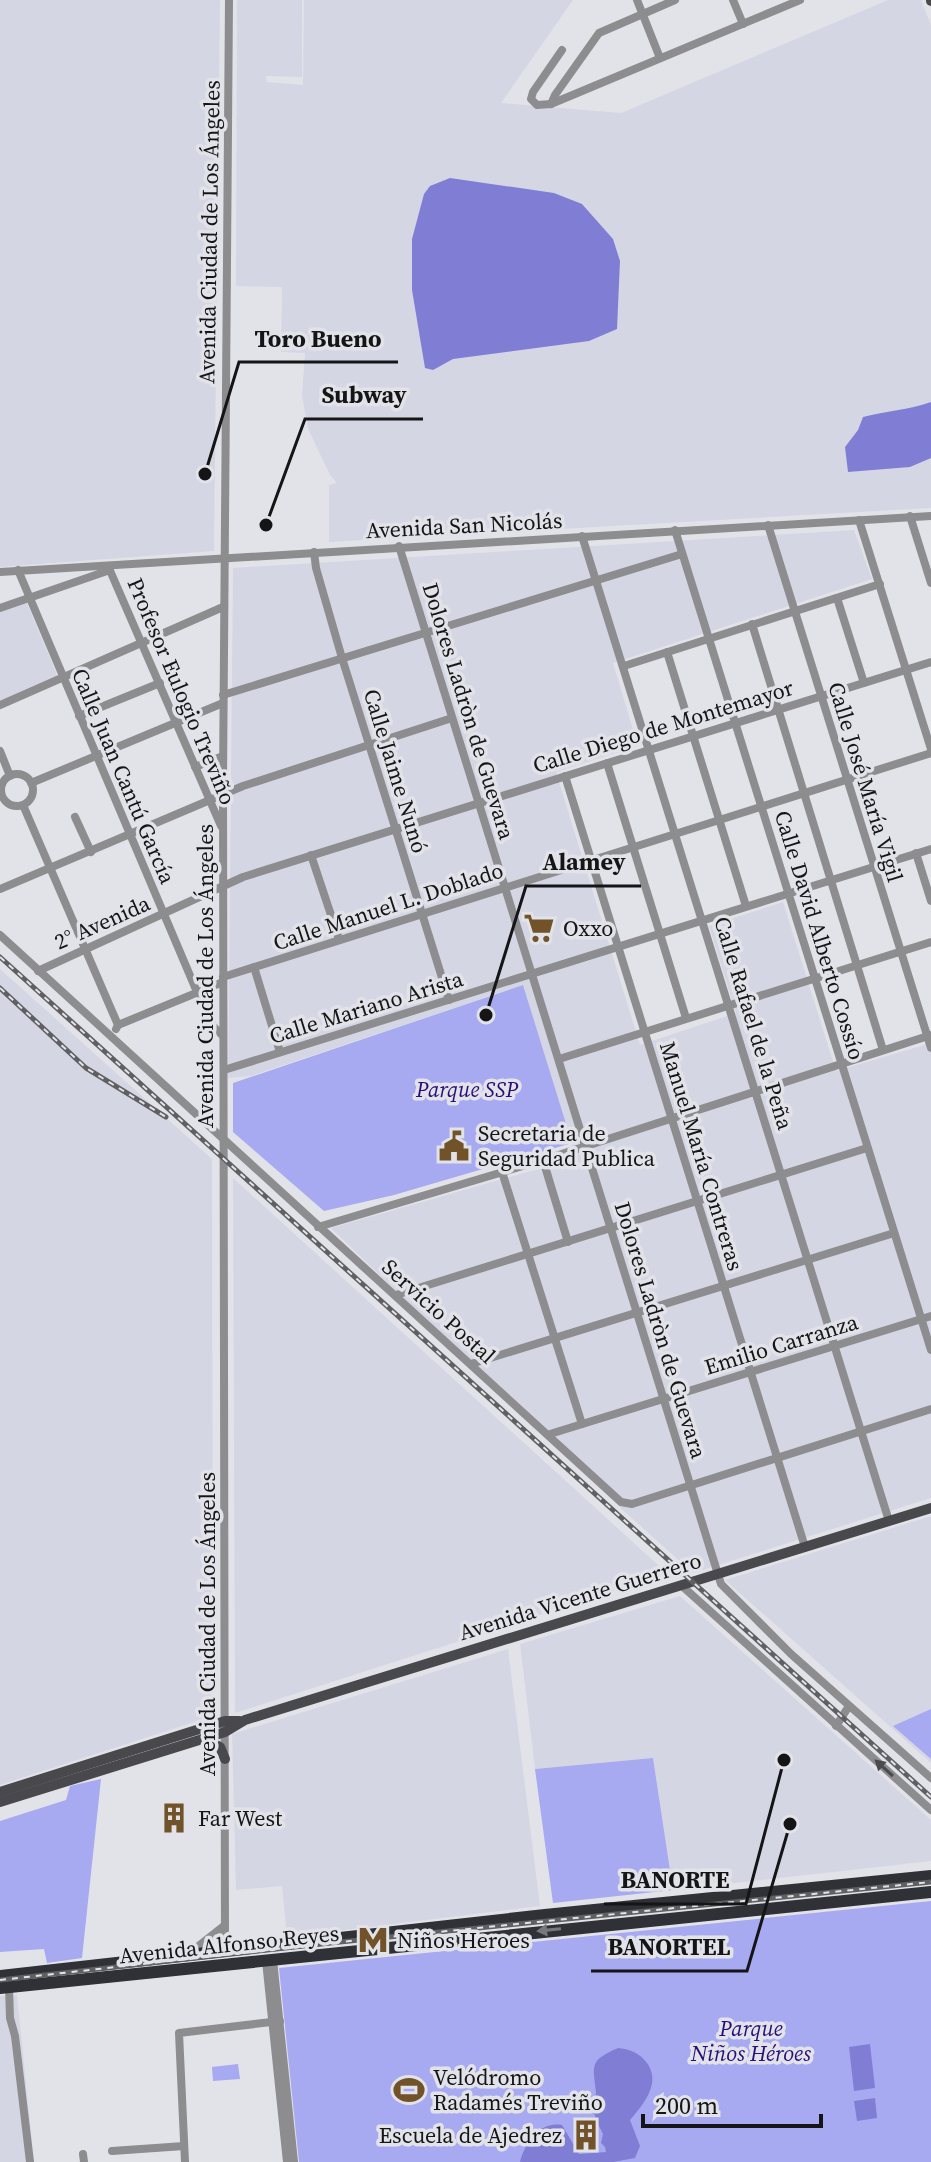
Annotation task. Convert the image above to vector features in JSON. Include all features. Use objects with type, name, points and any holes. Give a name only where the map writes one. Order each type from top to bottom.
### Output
[{"type":"highway","points":[[750,1893],[773,1885],[931,1868]]},
{"type":"highway","name":"Avenida Alfonso Reyes","points":[[0,1976],[750,1893],[931,1876]]},
{"type":"highway","points":[[722,1913],[736,1917],[931,1895]]},
{"type":"highway","name":"Avenida Alfonso Reyes","points":[[5,1988],[808,1904],[931,1895]]},
{"type":"highway","points":[[455,1926],[480,1938]]},
{"type":"highway","points":[[211,1953],[248,1962]]},
{"type":"main road","name":"Avenida Vicente Guerrero","points":[[0,1792],[242,1721],[931,1508]]},
{"type":"main road","name":"Avenida Vicente Guerrero","points":[[0,1802],[204,1738],[225,1726]]},
{"type":"main road","points":[[204,1738],[220,1747],[225,1759]]},
{"type":"street","name":"Avenida Ciudad de Los Ángeles","points":[[225,1952],[223,607],[229,0]]},
{"type":"street","points":[[637,0],[660,58]]},
{"type":"street","points":[[551,104],[599,33],[675,0]]},
{"type":"street","points":[[733,0],[743,24]]},
{"type":"street","points":[[562,50],[531,96],[532,102],[537,105],[551,104],[800,0]]},
{"type":"street","points":[[910,516],[931,583]]},
{"type":"street","name":"Avenida San Nicolás","points":[[0,572],[109,568],[224,557],[931,516]]},
{"type":"street","points":[[859,520],[931,751]]},
{"type":"street","name":"Calle José María Vigil","points":[[768,525],[931,1048]]},
{"type":"street","name":"Calle David Alberto Cossío","points":[[675,530],[894,1233],[926,1317],[931,1350]]},
{"type":"street","name":"Calle Rafael de la Peña","points":[[582,536],[889,1521]]},
{"type":"street","name":"Dolores Ladròn de Guevara","points":[[399,546],[639,1313],[717,1574]]},
{"type":"street","name":"Calle Jaime Nunó","points":[[314,552],[342,658],[449,1000]]},
{"type":"street","points":[[31,783],[223,699],[342,658],[682,554]]},
{"type":"street","points":[[0,608],[109,568]]},
{"type":"street","name":"Profesor Eulogio Treviño","points":[[109,568],[223,830]]},
{"type":"street","name":"Calle Juan Cantú García","points":[[18,570],[197,992],[213,1026],[224,1037]]},
{"type":"street","points":[[624,666],[880,584]]},
{"type":"street","points":[[837,598],[864,683]]},
{"type":"street","points":[[0,705],[223,607]]},
{"type":"street","points":[[752,624],[883,1050]]},
{"type":"street","points":[[667,652],[746,906]]},
{"type":"street","name":"Calle Diego de Montemayor","points":[[224,886],[395,828],[931,662]]},
{"type":"street","points":[[79,716],[160,683]]},
{"type":"street","points":[[0,889],[269,776],[452,718]]},
{"type":"street","points":[[0,751],[10,776]]},
{"type":"street","name":"Calle Manuel L. Doblado","points":[[118,1025],[254,967],[931,751]]},
{"type":"street","points":[[195,767],[223,756]]},
{"type":"street","points":[[607,763],[686,1018]]},
{"type":"street","points":[[20,774],[31,783],[31,798],[23,805],[12,805],[1,797],[3,782],[10,776],[20,774]]},
{"type":"street","name":"Manuel María Contreras","points":[[565,776],[805,1547]]},
{"type":"street","points":[[23,805],[118,1025],[111,1036]]},
{"type":"street","points":[[75,817],[91,852]]},
{"type":"street","name":"Calle Mariano Arista","points":[[224,1070],[931,849]]},
{"type":"street","points":[[916,853],[931,901]]},
{"type":"street","points":[[311,855],[339,939]]},
{"type":"street","name":"2° Avenida","points":[[38,971],[224,886]]},
{"type":"street","name":"Servicio Postal","points":[[0,935],[318,1227],[550,1434],[618,1500],[632,1504],[690,1486]]},
{"type":"street","points":[[559,1059],[931,942]]},
{"type":"street","points":[[254,967],[280,1052]]},
{"type":"street","points":[[318,1227],[543,1160],[929,1036]]},
{"type":"street","points":[[396,1295],[867,1148]]},
{"type":"street","points":[[543,1160],[568,1242]]},
{"type":"street","points":[[502,1172],[582,1424]]},
{"type":"street","points":[[471,1364],[894,1233]]},
{"type":"street","name":"Emilio Carranza","points":[[550,1434],[926,1317]]},
{"type":"street","points":[[690,1486],[931,1409]]},
{"type":"street","points":[[717,1574],[729,1594],[931,1778]]},
{"type":"street","points":[[681,1585],[931,1810]]},
{"type":"street","points":[[836,1726],[849,1706]]},
{"type":"street","points":[[186,1956],[208,1942],[225,1925]]},
{"type":"street","points":[[269,1960],[281,2065],[287,2162]]},
{"type":"street","points":[[5,1988],[15,2036],[30,2162]]},
{"type":"street","points":[[185,2162],[179,2033],[277,2021]]},
{"type":"street","points":[[281,2065],[294,2162]]},
{"type":"street","points":[[112,2151],[184,2146]]},
{"type":"shaded area","points":[[0,0],[220,0],[214,551],[0,567]]},
{"type":"shaded area","points":[[237,0],[302,0],[302,77],[266,76],[267,82],[303,85],[304,0],[573,0],[501,103],[621,113],[888,0],[921,0],[931,25],[931,508],[329,542],[329,485],[337,483],[308,429],[302,395],[305,353],[281,352],[282,287],[236,286]]},
{"type":"shaded area","points":[[450,178],[554,193],[582,204],[613,239],[620,261],[617,329],[589,341],[453,359],[433,370],[425,368],[412,290],[412,239],[424,194],[430,186]]},
{"type":"shaded area","points":[[931,402],[931,458],[910,467],[848,472],[845,447],[858,430],[863,417]]},
{"type":"shaded area","points":[[854,530],[872,579],[613,663],[638,746],[556,772],[640,1045],[736,1013],[709,926],[783,902],[836,1071],[931,1043],[931,1498],[693,1573],[626,1513],[331,1228],[576,1158],[523,985],[251,1076],[228,1078],[233,568]]},
{"type":"shaded area","points":[[26,601],[58,677],[0,701],[0,610]]},
{"type":"shaded area","points":[[0,969],[212,1159],[213,1716],[0,1785]]},
{"type":"shaded area","points":[[233,1178],[668,1574],[235,1713]]},
{"type":"shaded area","points":[[931,1516],[931,1763],[725,1580]]},
{"type":"shaded area","points":[[680,1596],[931,1820],[931,1861],[673,1890],[653,1758],[535,1769],[520,1644]]},
{"type":"shaded area","points":[[508,1649],[540,1906],[287,1937],[282,1886],[236,1890],[232,1734]]},
{"type":"shaded area","points":[[17,1995],[34,2162],[0,2162],[0,1996]]},
{"type":"shaded area","points":[[870,2044],[875,2088],[854,2091],[849,2047]]},
{"type":"shaded area","points":[[618,2048],[641,2056],[652,2076],[647,2096],[630,2120],[640,2146],[635,2158],[613,2162],[520,2162],[534,2135],[546,2126],[554,2125],[562,2125],[579,2154],[606,2152],[594,2112],[594,2069],[602,2056]]},
{"type":"shaded area","points":[[875,2098],[877,2118],[857,2121],[854,2101]]},
{"type":"green space","name":"Parque SSP","points":[[523,985],[572,1143],[394,1195],[324,1211],[233,1132],[233,1083]]},
{"type":"green space","points":[[931,1709],[931,1759],[893,1726]]},
{"type":"green space","points":[[653,1758],[673,1890],[553,1903],[535,1769]]},
{"type":"green space","points":[[101,1779],[82,1958],[47,1963],[44,1949],[0,1952],[0,1821],[66,1800],[70,1786]]},
{"type":"green space","name":"Parque Niños Héroes","points":[[931,1901],[931,2162],[299,2162],[279,1968]]},
{"type":"green space","points":[[238,2064],[240,2079],[213,2081],[212,2067]]},
{"type":"railway","points":[[0,957],[931,1797]]},
{"type":"railway","points":[[0,988],[86,1068],[166,1117]]},
{"type":"railway","points":[[0,1980],[931,1882]]},
{"type":"place","name":"Toro Bueno","points":[[205,474]]},
{"type":"place","name":"Subway","points":[[266,525]]},
{"type":"place","name":"Oxxo","points":[[539,928]]},
{"type":"place","name":"Alamey","points":[[486,1015]]},
{"type":"place","name":"Secretaria de Seguridad Publica","points":[[454,1146]]},
{"type":"place","name":"BANORTE","points":[[784,1760]]},
{"type":"place","name":"Far West","points":[[174,1818]]},
{"type":"place","name":"BANORTEL","points":[[790,1824]]},
{"type":"place","name":"Niños Heroes","points":[[373,1940]]},
{"type":"place","name":"Velódromo Radamés Treviño","points":[[409,2090]]},
{"type":"place","name":"Escuela de Ajedrez","points":[[586,2135]]}]
